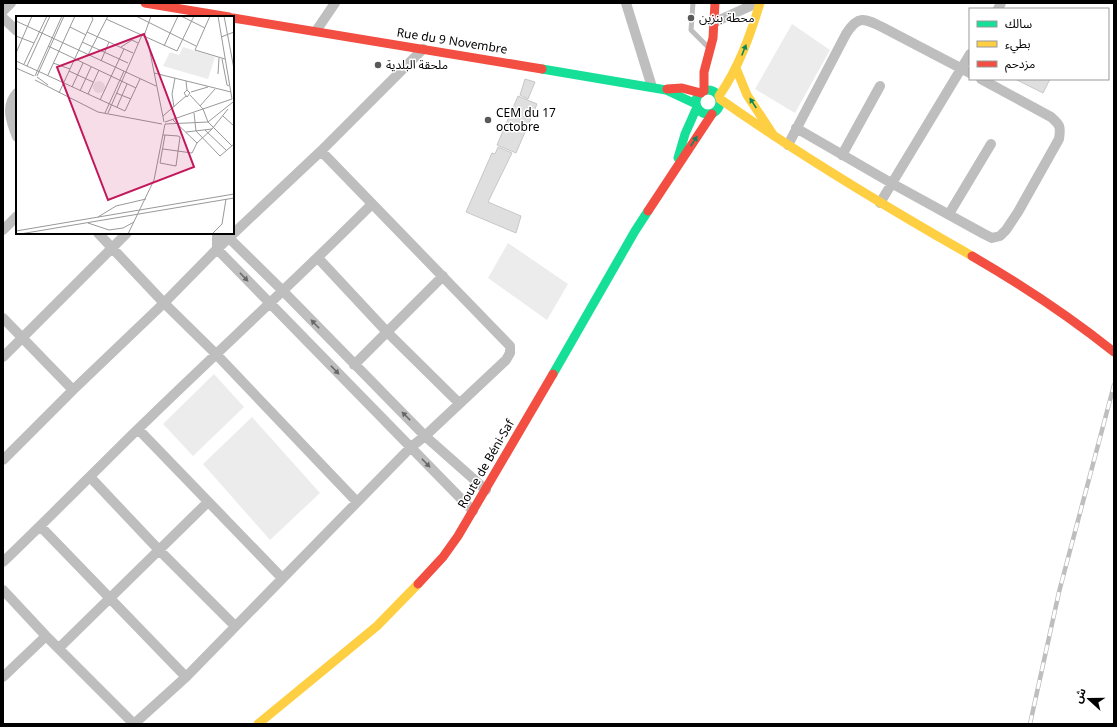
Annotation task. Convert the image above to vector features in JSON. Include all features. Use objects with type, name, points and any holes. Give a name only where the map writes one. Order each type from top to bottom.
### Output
[{"type":"main road","points":[[145,3],[223,16]]},
{"type":"main road","points":[[676,168],[684,134],[696,106],[697,98],[702,92],[704,72],[713,38],[715,3]]},
{"type":"main road","points":[[713,113],[719,107],[719,98],[736,68],[752,30],[759,3]]},
{"type":"main road","name":"Rue du 9 Novembre","points":[[234,18],[666,90]]},
{"type":"main road","points":[[736,68],[748,95],[774,136]]},
{"type":"main road","points":[[666,90],[682,88],[702,92],[712,91],[745,117],[880,203],[993,268],[1050,304],[1095,335],[1114,352]]},
{"type":"main road","points":[[666,90],[696,106],[702,113],[745,117]]},
{"type":"main road","name":"Route de Béni-Saf","points":[[258,724],[371,631],[400,604],[443,557],[458,536],[486,490],[631,237],[713,113]]},
{"type":"street","points":[[3,11],[11,3]]},
{"type":"street","points":[[316,31],[335,3]]},
{"type":"street","points":[[626,3],[652,87]]},
{"type":"street","points":[[715,22],[759,3]]},
{"type":"street","points":[[3,18],[16,30]]},
{"type":"street","points":[[788,145],[846,34],[852,24],[859,20],[869,20],[876,23],[966,71]]},
{"type":"street","points":[[234,233],[322,151],[423,49]]},
{"type":"street","points":[[880,203],[966,71],[969,58]]},
{"type":"street","points":[[796,128],[893,184],[992,238],[1000,236],[1018,212],[1059,139],[1061,130],[1059,124],[1051,117],[983,80]]},
{"type":"street","points":[[842,155],[880,86]]},
{"type":"street","points":[[16,94],[11,102],[10,117],[16,134]]},
{"type":"street","points":[[949,214],[991,144]]},
{"type":"street","points":[[3,590],[46,636],[134,724],[186,677],[410,447],[425,436],[506,360],[510,353],[510,346],[322,151]]},
{"type":"street","points":[[3,562],[91,478],[138,429],[282,290],[318,258],[372,204]]},
{"type":"street","points":[[3,230],[16,217]]},
{"type":"street","points":[[99,234],[164,304],[216,354],[357,502]]},
{"type":"street","points":[[3,356],[126,234]]},
{"type":"street","points":[[473,511],[217,249],[216,234],[229,238],[425,436],[486,490]]},
{"type":"street","points":[[3,460],[73,390],[164,304],[233,234]]},
{"type":"street","points":[[318,258],[387,332],[459,403]]},
{"type":"street","points":[[354,365],[443,276]]},
{"type":"street","points":[[3,318],[73,390]]},
{"type":"street","points":[[138,429],[282,578]]},
{"type":"street","points":[[91,478],[159,550],[235,626]]},
{"type":"street","points":[[59,648],[208,502]]},
{"type":"street","points":[[41,527],[186,677]]},
{"type":"street","points":[[3,677],[46,636]]},
{"type":"lane","points":[[693,3],[691,30],[710,49]]},
{"type":"shaded area","points":[[792,24],[830,50],[795,113],[755,89]]},
{"type":"shaded area","points":[[508,243],[568,284],[547,320],[488,278]]},
{"type":"shaded area","points":[[214,374],[244,407],[193,456],[163,424]]},
{"type":"shaded area","points":[[252,417],[320,493],[270,540],[203,464]]},
{"type":"building","points":[[525,79],[535,82],[528,99],[520,95]]},
{"type":"building","points":[[1017,80],[1050,80],[1043,93]]},
{"type":"building","points":[[518,96],[537,104],[516,153],[497,145]]},
{"type":"building","points":[[498,147],[512,153],[488,202],[521,216],[516,233],[466,212],[492,153],[495,154]]},
{"type":"railway","points":[[1030,724],[1059,592],[1114,385]]},
{"type":"traffic: fast","points":[[542,69],[666,90],[696,104]]},
{"type":"traffic: fast","points":[[708,90],[717,93],[720,102],[717,111],[708,114],[699,111],[696,102],[699,93],[708,90]]},
{"type":"traffic: fast","points":[[678,158],[685,134],[697,107]]},
{"type":"traffic: fast","points":[[553,374],[648,211]]},
{"type":"traffic: slow","points":[[719,96],[743,51],[760,3]]},
{"type":"traffic: slow","points":[[736,68],[747,95],[774,136]]},
{"type":"traffic: slow","points":[[720,99],[781,141],[908,219],[972,256]]},
{"type":"traffic: slow","points":[[258,724],[377,626],[418,584]]},
{"type":"traffic: jam","points":[[145,3],[223,16]]},
{"type":"traffic: jam","points":[[704,91],[704,72],[713,38],[715,3]]},
{"type":"traffic: jam","points":[[234,18],[542,69]]},
{"type":"traffic: jam","points":[[667,89],[682,88],[701,93]]},
{"type":"traffic: jam","points":[[648,211],[712,114]]},
{"type":"traffic: jam","points":[[972,256],[1045,301],[1114,352]]},
{"type":"traffic: jam","points":[[418,584],[443,557],[458,536],[553,374]]},
{"type":"place","name":"محطة بنزين","points":[[691,18]]},
{"type":"place","name":"ملحقة البلدية","points":[[378,65]]},
{"type":"place","name":"CEM du 17 octobre","points":[[488,120]]}]
